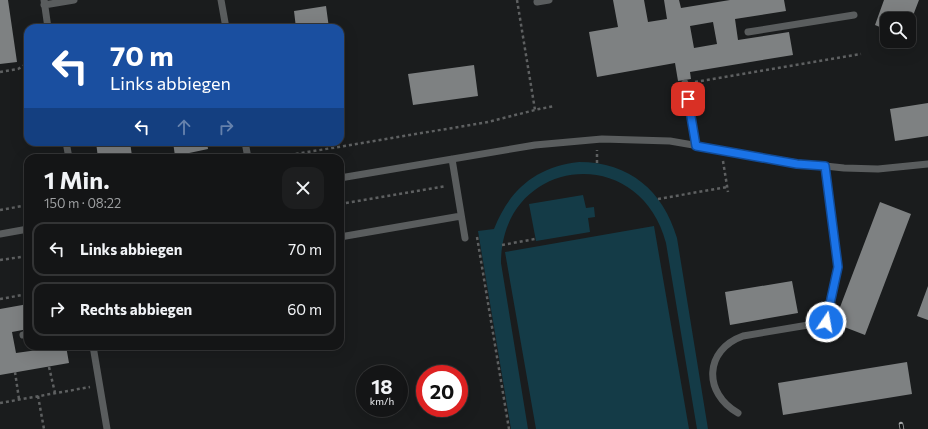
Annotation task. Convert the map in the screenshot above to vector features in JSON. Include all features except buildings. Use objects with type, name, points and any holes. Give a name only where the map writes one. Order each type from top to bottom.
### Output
[{"type":"lane","points":[[47,24],[44,2],[74,0]]},
{"type":"lane","points":[[221,0],[225,24]]},
{"type":"lane","points":[[537,2],[549,0]]},
{"type":"lane","points":[[748,32],[854,15]]},
{"type":"lane","points":[[685,83],[696,146]]},
{"type":"lane","points":[[344,177],[535,145],[602,139],[670,141],[797,164],[878,169],[928,164]]},
{"type":"lane","points":[[452,159],[465,238]]},
{"type":"lane","points":[[738,413],[723,401],[716,392],[713,380],[712,369],[717,356],[724,347],[734,339],[743,336],[826,322],[838,267],[825,166]]},
{"type":"lane","points":[[344,236],[461,216]]},
{"type":"lane","points":[[0,234],[24,230]]},
{"type":"lane","points":[[94,350],[107,429]]},
{"type":"path","points":[[517,0],[534,110]]},
{"type":"path","points":[[685,83],[860,54]]},
{"type":"path","points":[[0,72],[18,69],[24,65]]},
{"type":"path","points":[[296,154],[488,122],[555,106]]},
{"type":"path","points":[[722,150],[728,192]]},
{"type":"path","points":[[344,203],[456,184]]},
{"type":"path","points":[[658,199],[727,187]]},
{"type":"path","points":[[0,210],[24,206]]},
{"type":"path","points":[[476,233],[509,429]]},
{"type":"path","points":[[502,244],[535,239]]},
{"type":"path","points":[[0,260],[24,257]]},
{"type":"path","points":[[0,299],[24,295]]},
{"type":"path","points":[[49,366],[55,393]]},
{"type":"path","points":[[15,372],[19,399]]},
{"type":"path","points":[[0,403],[99,385]]},
{"type":"path","points":[[38,396],[44,429]]},
{"type":"shaded area","points":[[579,162],[597,163],[614,167],[642,182],[663,206],[671,221],[677,238],[708,429],[697,429],[666,243],[651,210],[629,188],[602,176],[573,175],[546,183],[523,201],[507,227],[501,263],[528,429],[511,429],[478,231],[494,229],[508,202],[526,182],[550,169]]},
{"type":"shaded area","points":[[583,195],[586,208],[594,207],[595,217],[588,218],[590,232],[536,241],[529,204]]},
{"type":"shaded area","points":[[654,226],[689,429],[536,429],[505,252]]},
{"type":"railway","points":[[901,424],[902,429]]},
{"type":"route","points":[[688,99],[696,146],[797,164],[825,166],[838,267],[826,322]]}]
